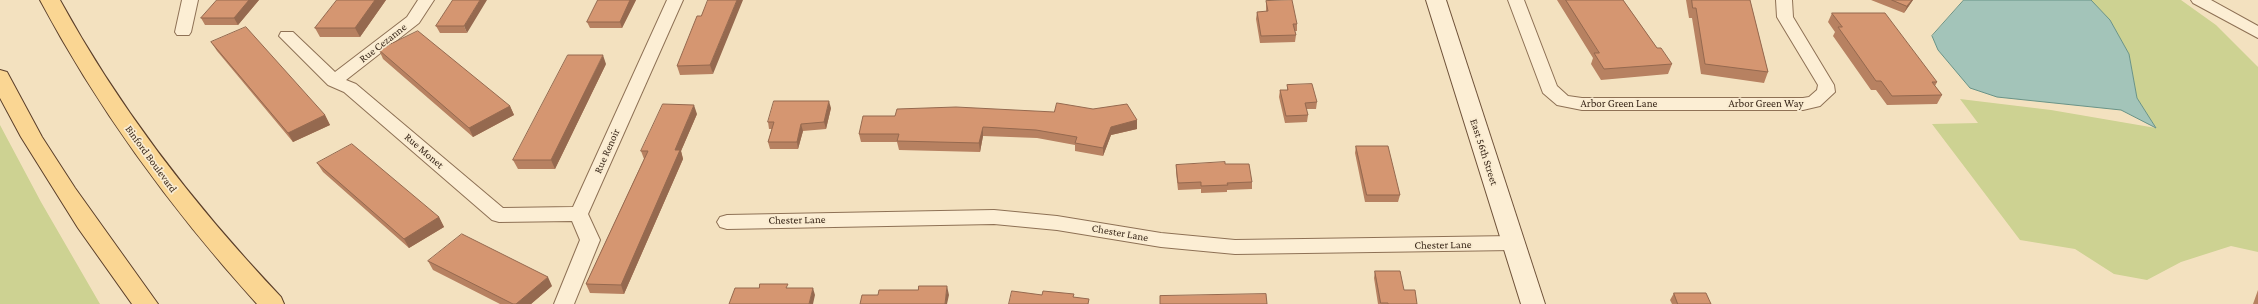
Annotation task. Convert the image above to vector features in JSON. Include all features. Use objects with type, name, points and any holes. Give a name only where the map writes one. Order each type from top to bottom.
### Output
[{"type":"main road","name":"Binford Boulevard","points":[[50,0],[72,42],[136,138],[222,249],[272,304]]},
{"type":"main road","points":[[0,76],[12,101],[59,182],[116,266],[146,304]]},
{"type":"street","points":[[184,32],[190,0]]},
{"type":"street","name":"Rue Cezanne","points":[[334,80],[413,20],[426,0]]},
{"type":"street","name":"Rue Renoir","points":[[579,214],[675,0]]},
{"type":"street","name":"East 56th Street","points":[[1436,0],[1532,304]]},
{"type":"street","name":"Arbor Green Lane","points":[[1516,0],[1549,89],[1556,97],[1577,104],[1694,104]]},
{"type":"street","name":"Arbor Green Way","points":[[1694,104],[1803,104],[1814,102],[1824,95],[1826,85],[1785,17],[1783,6],[1784,0]]},
{"type":"street","points":[[2199,0],[2258,33]]},
{"type":"street","name":"Rue Monet","points":[[287,36],[334,80],[350,88],[499,215],[579,214]]},
{"type":"street","points":[[564,304],[590,240],[579,214]]},
{"type":"street","name":"Chester Lane","points":[[727,222],[994,217],[1057,223],[1161,240],[1235,247],[1513,243]]},
{"type":"green space","points":[[2091,0],[2181,0],[2216,25],[2258,67],[2258,252],[2231,246],[2181,262],[2147,280],[2114,274],[2075,249],[2020,240],[1932,124],[1978,123],[1960,99],[2051,110],[2156,128],[2137,98],[2129,54],[2110,20]]},
{"type":"green space","points":[[0,125],[41,202],[100,304],[0,304]]},
{"type":"water","points":[[1964,0],[2091,0],[2110,20],[2129,54],[2137,98],[2156,128],[2121,110],[1997,97],[1970,88],[1938,50],[1932,36]]},
{"type":"building","points":[[217,0],[249,0],[234,18],[201,18]]},
{"type":"building","points":[[337,0],[375,0],[355,28],[315,28]]},
{"type":"building","points":[[453,0],[480,0],[464,26],[436,26]]},
{"type":"building","points":[[598,0],[630,0],[620,22],[587,22]]},
{"type":"building","points":[[708,0],[737,0],[710,65],[677,66],[697,16],[701,16]]},
{"type":"building","points":[[1292,0],[1297,24],[1293,24],[1296,35],[1261,36],[1257,12],[1268,11],[1266,1]]},
{"type":"building","points":[[1566,0],[1623,0],[1657,48],[1661,48],[1672,64],[1604,69],[1594,53],[1599,53]]},
{"type":"building","points":[[1692,0],[1750,0],[1768,72],[1705,64],[1696,8],[1693,8]]},
{"type":"building","points":[[1892,0],[1912,0],[1907,6]]},
{"type":"building","points":[[1832,13],[1885,13],[1937,82],[1932,82],[1942,95],[1892,96],[1881,81],[1876,81],[1838,27],[1842,27]]},
{"type":"building","points":[[246,27],[325,115],[288,133],[211,42]]},
{"type":"building","points":[[418,31],[510,106],[469,128],[379,50]]},
{"type":"building","points":[[568,55],[603,55],[551,160],[513,160]]},
{"type":"building","points":[[1312,84],[1317,102],[1305,103],[1308,115],[1286,116],[1280,90],[1288,90],[1287,85]]},
{"type":"building","points":[[774,101],[829,101],[824,122],[801,124],[797,142],[768,142],[774,122],[768,122]]},
{"type":"building","points":[[1057,103],[1093,109],[1127,104],[1137,120],[1111,127],[1103,148],[1075,143],[1077,137],[1036,130],[983,127],[979,143],[897,141],[899,134],[859,134],[863,116],[895,116],[897,109],[956,107],[1054,112]]},
{"type":"building","points":[[663,104],[694,105],[675,150],[680,150],[621,285],[586,284],[648,151],[641,151]]},
{"type":"building","points":[[352,144],[439,217],[404,239],[317,163]]},
{"type":"building","points":[[1356,146],[1388,146],[1400,195],[1367,195]]},
{"type":"building","points":[[1225,162],[1225,164],[1249,164],[1252,182],[1201,186],[1201,182],[1178,183],[1176,165]]},
{"type":"building","points":[[462,234],[548,277],[516,304],[513,304],[428,261]]},
{"type":"building","points":[[1375,271],[1400,271],[1404,290],[1415,290],[1417,304],[1381,303]]},
{"type":"building","points":[[760,284],[788,284],[786,288],[813,288],[809,304],[729,304],[735,288],[759,288]]},
{"type":"building","points":[[919,286],[947,286],[945,304],[860,304],[862,295],[878,295],[879,290],[918,290]]},
{"type":"building","points":[[1012,291],[1042,295],[1043,291],[1074,294],[1073,297],[1089,299],[1088,304],[1009,304]]},
{"type":"building","points":[[1674,293],[1706,293],[1711,304],[1678,304]]},
{"type":"building","points":[[1266,294],[1267,304],[1160,304],[1160,296]]}]
